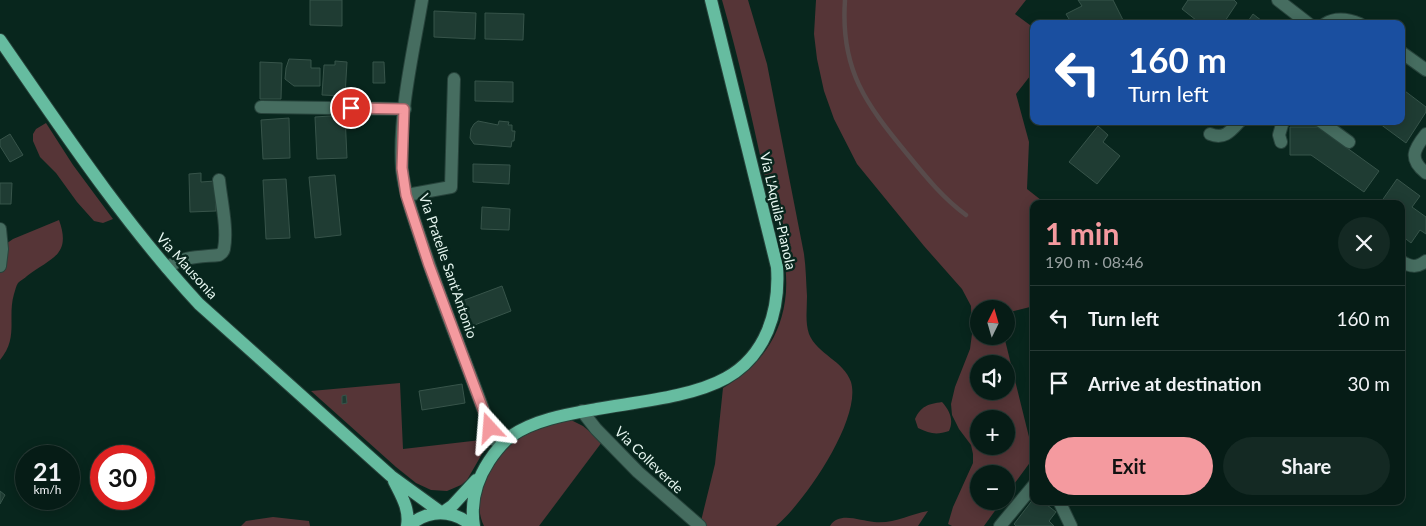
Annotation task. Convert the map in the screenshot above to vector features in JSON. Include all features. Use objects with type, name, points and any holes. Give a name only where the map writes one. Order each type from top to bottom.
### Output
[{"type":"main road","name":"Via L'Aquila-Pianola","points":[[442,513],[459,499],[479,477],[500,446],[510,437],[528,427],[582,411],[677,394],[719,382],[748,361],[760,346],[771,324],[778,292],[777,274],[774,254],[711,0]]},
{"type":"main road","name":"Via Mausonia","points":[[0,40],[100,184],[167,268],[199,304],[391,476],[442,513],[458,516],[473,526]]},
{"type":"main road","name":"Via Mausonia","points":[[391,476],[406,508],[408,526]]},
{"type":"main road","name":"Via L'Aquila-Pianola","points":[[473,526],[473,501],[479,477]]},
{"type":"main road","points":[[408,526],[426,516],[442,513]]},
{"type":"street","name":"Via Pratelle Sant'Antonio","points":[[422,0],[404,109],[402,168],[406,195],[429,265],[490,428],[500,446]]},
{"type":"street","points":[[1278,0],[1304,20]]},
{"type":"street","points":[[1330,20],[1350,20]]},
{"type":"street","points":[[1405,55],[1426,70]]},
{"type":"street","points":[[406,195],[451,187],[454,80]]},
{"type":"street","points":[[261,107],[404,109]]},
{"type":"street","points":[[1210,134],[1226,135],[1236,125]]},
{"type":"street","points":[[1281,142],[1279,135],[1282,125]]},
{"type":"street","points":[[1326,125],[1349,142]]},
{"type":"street","points":[[1426,134],[1414,155],[1418,165],[1426,172]]},
{"type":"street","points":[[167,268],[181,260],[194,256],[219,255],[222,253],[224,249],[224,229],[219,180]]},
{"type":"street","points":[[0,229],[2,249],[0,266]]},
{"type":"street","points":[[1405,262],[1415,266],[1426,261]]},
{"type":"street","name":"Via Colleverde","points":[[582,411],[596,429],[633,467],[700,526]]},
{"type":"street","points":[[1000,526],[1030,490]]},
{"type":"street","points":[[1060,505],[1068,525]]},
{"type":"shaded area","points":[[722,0],[748,0],[767,64],[804,254],[807,296],[806,315],[809,334],[818,347],[843,368],[851,382],[852,398],[848,417],[839,438],[815,480],[788,515],[776,526],[707,526],[701,521],[715,464],[723,388],[746,372],[772,341],[782,315],[786,286],[786,270],[781,239],[765,178],[740,66]]},
{"type":"shaded area","points":[[816,0],[1026,0],[1015,14],[1030,25],[1030,76],[1016,94],[1029,142],[1027,189],[1041,200],[1030,200],[1030,307],[1015,311],[1015,300],[970,300],[970,304],[962,289],[857,164],[834,119],[824,91],[814,34]]},
{"type":"shaded area","points":[[46,123],[73,165],[113,219],[103,223],[94,221],[77,202],[56,173],[40,157],[33,141],[33,134],[36,129]]},
{"type":"shaded area","points":[[59,220],[63,241],[61,249],[51,260],[18,283],[12,303],[11,335],[6,352],[0,360],[0,248],[13,239]]},
{"type":"shaded area","points":[[971,345],[1006,345],[1009,355],[970,355],[970,400],[1015,400],[1015,380],[1030,441],[1030,462],[1015,483],[1015,465],[972,465],[973,455],[1015,455],[1015,410],[970,410],[970,444],[959,429],[952,415],[951,404],[955,387]]},
{"type":"shaded area","points":[[400,383],[403,449],[481,440],[486,447],[467,480],[461,485],[447,491],[431,490],[416,483],[311,391]]},
{"type":"shaded area","points":[[942,402],[950,416],[949,431],[934,433],[918,428],[915,419],[922,408]]},
{"type":"shaded area","points":[[571,420],[583,426],[602,442],[539,526],[484,526],[479,502],[486,477],[500,454],[509,445],[525,435],[544,427]]},
{"type":"shaded area","points":[[970,470],[970,510],[996,510],[984,526],[952,526],[948,524],[953,507]]},
{"type":"shaded area","points":[[928,511],[918,526],[830,526],[834,521],[844,518],[881,522]]},
{"type":"shaded area","points":[[273,517],[309,521],[310,526],[241,526],[246,521]]},
{"type":"building","points":[[310,0],[342,0],[342,26],[310,25]]},
{"type":"building","points":[[1078,0],[1113,0],[1123,20],[1070,20],[1066,14],[1082,6]]},
{"type":"building","points":[[1188,0],[1234,0],[1237,3],[1226,20],[1196,20],[1182,9]]},
{"type":"building","points":[[434,11],[476,13],[475,39],[434,37]]},
{"type":"building","points":[[485,13],[524,14],[523,40],[485,39]]},
{"type":"building","points":[[1253,14],[1261,20],[1249,20]]},
{"type":"building","points":[[289,59],[311,60],[311,68],[320,68],[320,86],[294,86],[285,79]]},
{"type":"building","points":[[335,61],[347,62],[345,96],[322,95],[324,65],[335,65]]},
{"type":"building","points":[[260,62],[282,63],[281,99],[260,99]]},
{"type":"building","points":[[373,62],[384,62],[385,83],[373,83]]},
{"type":"building","points":[[475,81],[513,82],[513,102],[475,101]]},
{"type":"building","points":[[1405,91],[1426,107],[1426,112],[1406,143],[1381,125],[1405,125]]},
{"type":"building","points":[[345,115],[347,158],[317,159],[315,117]]},
{"type":"building","points":[[289,118],[290,158],[263,159],[261,120]]},
{"type":"building","points":[[478,121],[498,125],[499,121],[509,122],[508,125],[512,125],[512,131],[515,131],[511,147],[474,144],[470,138],[471,129]]},
{"type":"building","points":[[1098,126],[1108,135],[1103,142],[1120,156],[1097,184],[1069,162]]},
{"type":"building","points":[[1290,127],[1318,127],[1379,171],[1364,192],[1311,155],[1290,155]]},
{"type":"building","points":[[10,134],[23,155],[10,162],[0,146],[0,140]]},
{"type":"building","points":[[473,164],[510,165],[509,184],[473,182]]},
{"type":"building","points":[[201,173],[201,182],[215,181],[216,211],[190,212],[189,174]]},
{"type":"building","points":[[335,175],[341,235],[315,238],[309,177]]},
{"type":"building","points":[[286,179],[290,238],[266,239],[263,180]]},
{"type":"building","points":[[1397,179],[1420,196],[1412,207],[1426,217],[1426,234],[1420,230],[1411,243],[1405,238],[1405,200],[1382,200]]},
{"type":"building","points":[[0,183],[12,183],[11,204],[0,204]]},
{"type":"building","points":[[482,207],[510,209],[509,230],[481,229]]},
{"type":"building","points":[[502,286],[511,311],[472,326],[462,301]]},
{"type":"building","points":[[462,384],[465,403],[422,410],[419,391]]},
{"type":"building","points":[[346,395],[347,403],[342,404],[342,396]]},
{"type":"building","points":[[0,491],[5,495],[0,504]]},
{"type":"building","points":[[1030,503],[1030,505],[1047,505],[1056,512],[1049,521],[1054,526],[1016,526],[1014,524]]},
{"type":"waterway","points":[[845,0],[847,47],[859,85],[868,102],[893,137],[928,179],[950,202],[966,215]]},
{"type":"route","points":[[351,108],[404,109],[402,168],[406,195],[429,265],[490,428]]}]
